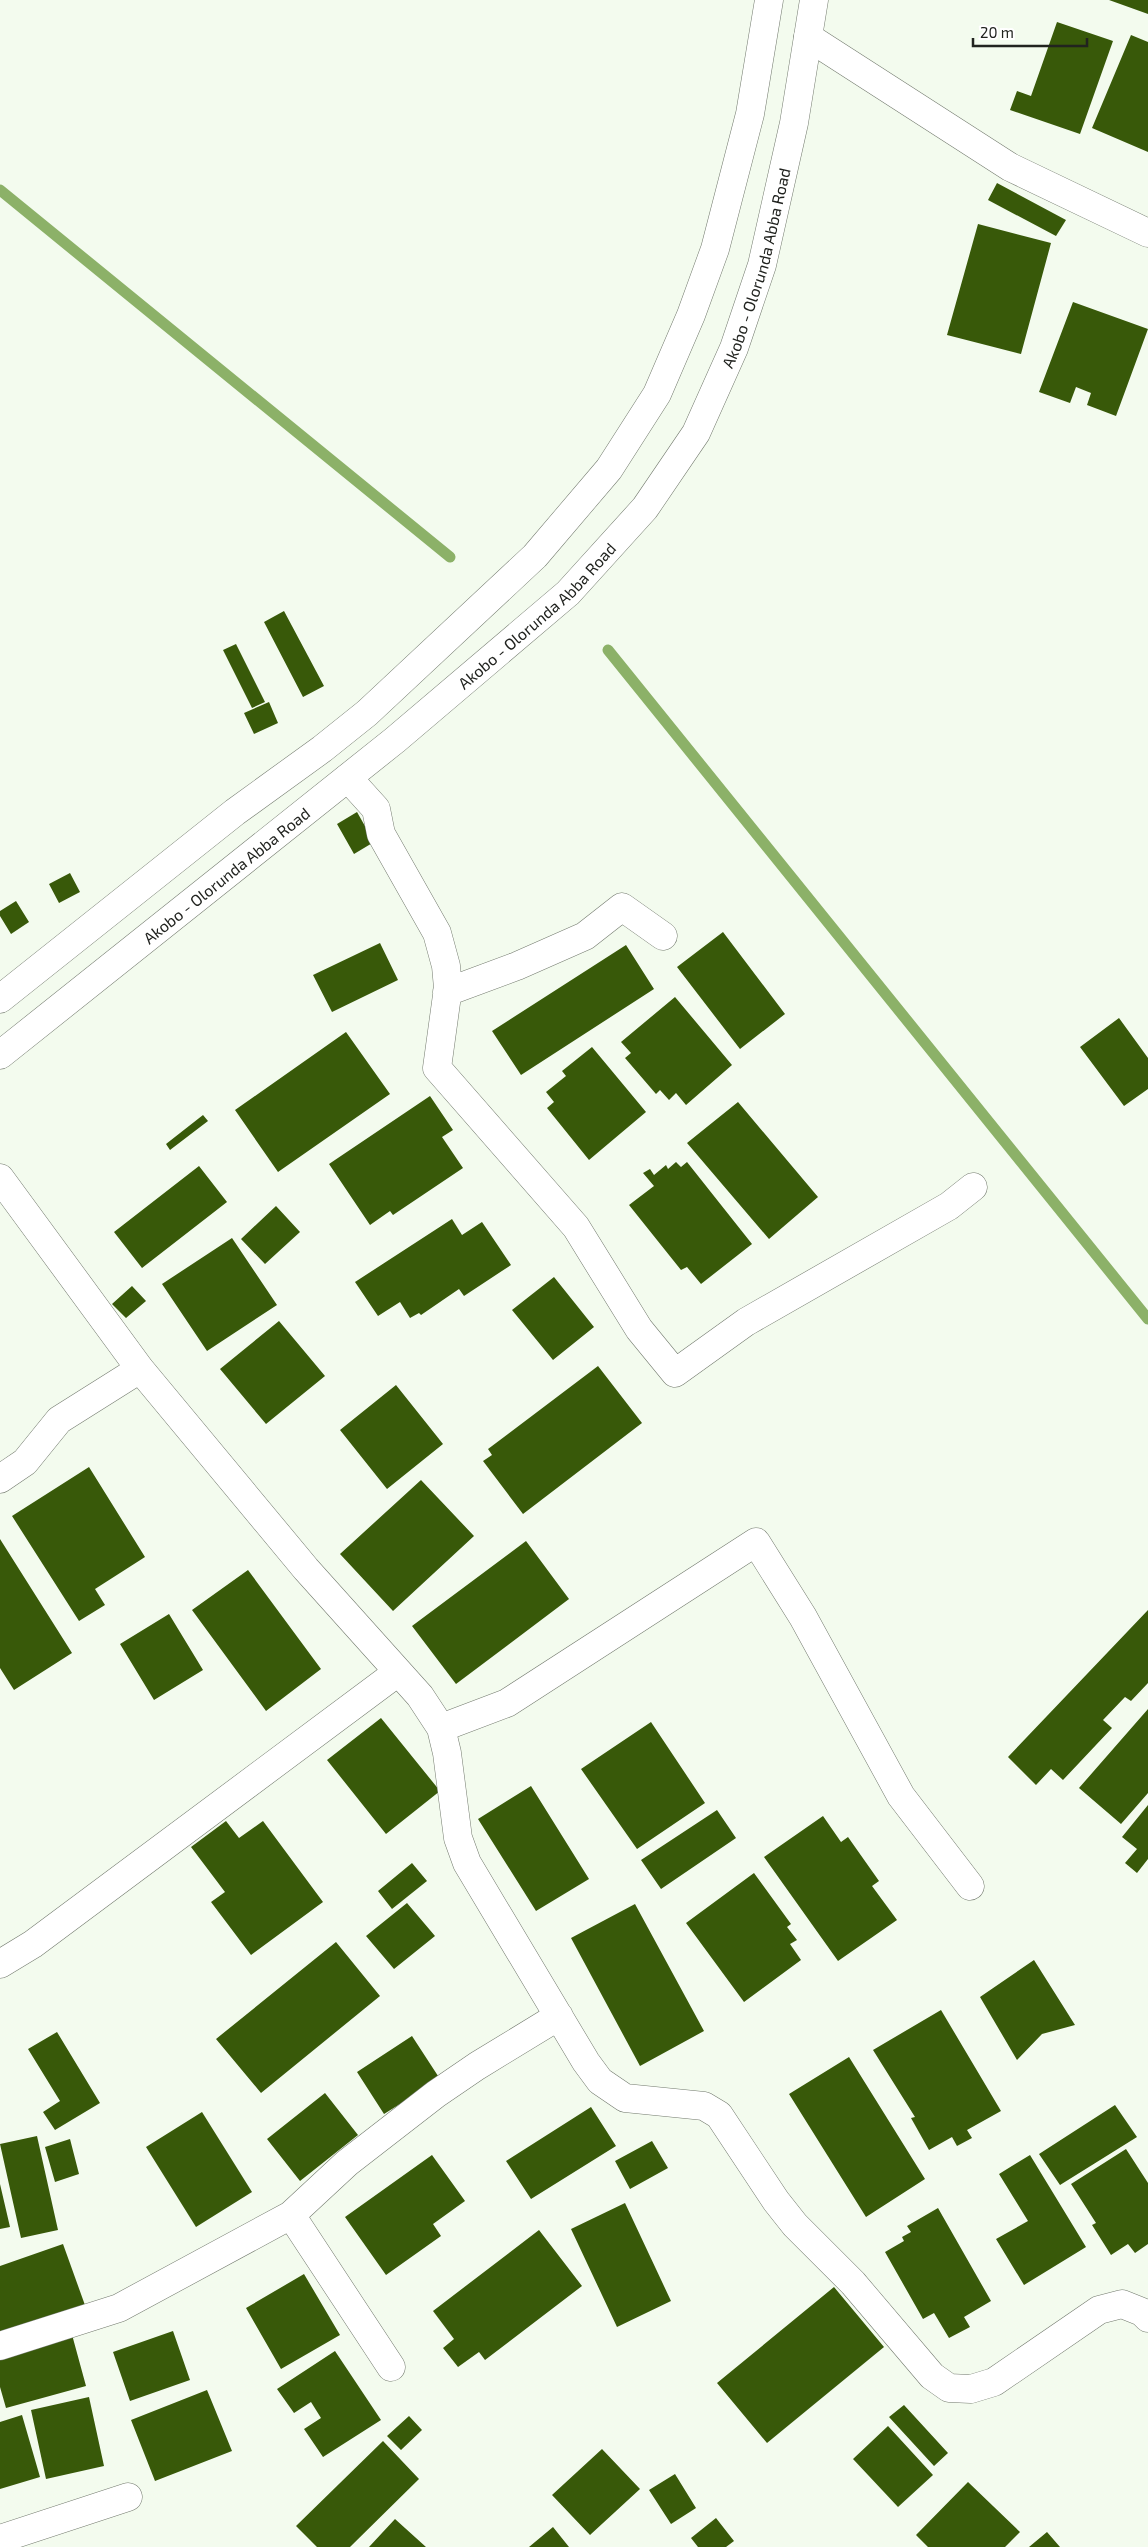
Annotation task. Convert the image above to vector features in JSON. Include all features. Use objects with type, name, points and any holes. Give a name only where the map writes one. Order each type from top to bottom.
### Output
[{"type":"street","points":[[0,999],[210,833],[367,713],[535,556],[609,469],[657,394],[690,315],[715,248],[750,114],[768,0]]},
{"type":"street","name":"Akobo - Olorunda Abba Road","points":[[0,1055],[348,778],[568,594],[646,508],[696,433],[734,348],[762,265],[794,123],[814,0]]},
{"type":"street","points":[[808,37],[1010,168],[1148,233]]},
{"type":"street","points":[[348,778],[376,809],[381,834],[437,933],[446,966],[447,992],[437,1068],[576,1227],[639,1329],[675,1373],[746,1322],[949,1206],[973,1187]]},
{"type":"street","points":[[210,833],[236,866]]},
{"type":"street","points":[[447,992],[517,966],[585,936],[622,908],[663,936]]},
{"type":"street","points":[[0,1178],[140,1369],[306,1569],[420,1696],[441,1728],[447,1753],[458,1838],[467,1863],[586,2062],[600,2081],[625,2098],[704,2106],[719,2115],[776,2201],[795,2225],[853,2282],[932,2376],[948,2388],[971,2389],[994,2382],[1099,2310],[1122,2304],[1142,2312],[1148,2318]]},
{"type":"street","points":[[0,1479],[25,1462],[59,1420],[140,1369]]},
{"type":"street","points":[[441,1728],[507,1703],[756,1542],[803,1617],[901,1796],[970,1886]]},
{"type":"street","points":[[0,1964],[33,1944],[398,1672]]},
{"type":"street","points":[[0,2346],[119,2308],[291,2215],[347,2163],[436,2094],[476,2066],[559,2016]]},
{"type":"street","points":[[291,2215],[391,2367]]},
{"type":"street","points":[[0,2539],[128,2497]]},
{"type":"building","points":[[1109,0],[1148,0],[1148,14]]},
{"type":"building","points":[[1057,22],[1113,41],[1080,134],[1010,110],[1017,91],[1031,96]]},
{"type":"building","points":[[1131,35],[1148,42],[1148,152],[1092,128]]},
{"type":"building","points":[[997,183],[1066,220],[1056,236],[988,200]]},
{"type":"building","points":[[978,224],[1051,243],[1021,354],[947,335]]},
{"type":"building","points":[[1073,302],[1148,329],[1116,416],[1087,405],[1091,393],[1076,387],[1070,403],[1039,392]]},
{"type":"building","points":[[284,611],[324,686],[303,697],[264,622]]},
{"type":"building","points":[[236,644],[265,702],[252,708],[223,650]]},
{"type":"building","points":[[269,702],[278,723],[254,734],[244,713]]},
{"type":"building","points":[[357,812],[374,842],[354,854],[337,824]]},
{"type":"building","points":[[70,873],[80,892],[59,903],[49,884]]},
{"type":"building","points":[[16,901],[29,922],[11,934],[0,916],[0,911]]},
{"type":"building","points":[[723,932],[785,1014],[740,1049],[677,967]]},
{"type":"building","points":[[380,943],[398,980],[332,1012],[313,975]]},
{"type":"building","points":[[626,945],[654,989],[521,1075],[492,1031]]},
{"type":"building","points":[[675,997],[732,1065],[686,1105],[676,1093],[669,1100],[660,1090],[656,1094],[625,1058],[631,1053],[621,1042]]},
{"type":"building","points":[[1119,1018],[1148,1058],[1148,1089],[1124,1106],[1080,1047]]},
{"type":"building","points":[[346,1032],[390,1094],[278,1172],[235,1110]]},
{"type":"building","points":[[592,1047],[646,1112],[589,1160],[547,1108],[554,1102],[546,1092],[566,1076],[562,1071]]},
{"type":"building","points":[[430,1096],[453,1130],[442,1137],[463,1168],[393,1215],[390,1211],[370,1225],[329,1164]]},
{"type":"building","points":[[738,1102],[818,1197],[769,1239],[687,1143]]},
{"type":"building","points":[[203,1115],[208,1121],[170,1150],[166,1144]]},
{"type":"building","points":[[676,1162],[681,1167],[687,1162],[752,1244],[701,1284],[687,1267],[681,1270],[629,1205],[654,1186],[643,1173],[650,1169],[654,1175],[666,1165],[668,1169]]},
{"type":"building","points":[[199,1166],[227,1202],[142,1268],[114,1232]]},
{"type":"building","points":[[276,1206],[300,1232],[265,1264],[241,1239]]},
{"type":"building","points":[[452,1219],[462,1235],[482,1222],[511,1265],[464,1296],[459,1289],[421,1315],[419,1313],[410,1318],[400,1302],[378,1316],[355,1282]]},
{"type":"building","points":[[232,1238],[277,1305],[207,1351],[162,1284]]},
{"type":"building","points":[[554,1277],[594,1327],[553,1360],[512,1310]]},
{"type":"building","points":[[132,1286],[146,1301],[126,1318],[112,1304]]},
{"type":"building","points":[[279,1321],[325,1376],[266,1424],[220,1369]]},
{"type":"building","points":[[598,1366],[642,1423],[523,1514],[483,1461],[492,1455],[488,1449]]},
{"type":"building","points":[[396,1385],[443,1444],[387,1489],[340,1430]]},
{"type":"building","points":[[89,1467],[145,1557],[95,1589],[105,1605],[79,1621],[12,1516]]},
{"type":"building","points":[[421,1480],[474,1536],[393,1611],[340,1554]]},
{"type":"building","points":[[0,1539],[72,1653],[14,1690],[0,1668]]},
{"type":"building","points":[[526,1541],[569,1599],[456,1684],[412,1626]]},
{"type":"building","points":[[248,1570],[321,1669],[266,1711],[192,1610]]},
{"type":"building","points":[[1148,1610],[1148,1683],[1131,1701],[1125,1697],[1103,1720],[1112,1728],[1063,1780],[1051,1769],[1036,1785],[1008,1757]]},
{"type":"building","points":[[169,1614],[203,1670],[154,1700],[120,1644]]},
{"type":"building","points":[[1148,1709],[1148,1793],[1121,1824],[1079,1788]]},
{"type":"building","points":[[381,1718],[440,1791],[386,1834],[327,1760]]},
{"type":"building","points":[[651,1722],[705,1803],[637,1849],[581,1769]]},
{"type":"building","points":[[531,1786],[589,1879],[536,1911],[478,1819]]},
{"type":"building","points":[[1148,1805],[1148,1859],[1137,1873],[1125,1863],[1137,1849],[1122,1837]]},
{"type":"building","points":[[717,1810],[736,1838],[661,1889],[641,1860]]},
{"type":"building","points":[[823,1816],[841,1842],[848,1837],[879,1881],[872,1886],[897,1920],[838,1961],[764,1857]]},
{"type":"building","points":[[226,1821],[239,1838],[263,1821],[323,1902],[251,1955],[211,1902],[225,1892],[191,1847]]},
{"type":"building","points":[[412,1863],[427,1881],[392,1909],[378,1891]]},
{"type":"building","points":[[754,1873],[791,1924],[787,1927],[797,1940],[790,1944],[801,1960],[744,2002],[686,1923]]},
{"type":"building","points":[[407,1903],[435,1936],[394,1969],[366,1936]]},
{"type":"building","points":[[635,1904],[704,2031],[640,2066],[571,1938]]},
{"type":"building","points":[[336,1942],[380,1996],[261,2093],[216,2039]]},
{"type":"building","points":[[1034,1960],[1075,2025],[1042,2034],[1017,2060],[980,1997]]},
{"type":"building","points":[[941,2010],[1001,2111],[967,2130],[972,2138],[957,2146],[952,2137],[929,2150],[911,2118],[915,2117],[873,2050]]},
{"type":"building","points":[[57,2032],[100,2103],[55,2130],[43,2112],[60,2101],[28,2049]]},
{"type":"building","points":[[412,2036],[440,2079],[384,2114],[357,2072]]},
{"type":"building","points":[[849,2057],[925,2179],[866,2217],[789,2094]]},
{"type":"building","points":[[325,2093],[358,2135],[300,2181],[267,2139]]},
{"type":"building","points":[[1115,2105],[1137,2137],[1060,2185],[1039,2154]]},
{"type":"building","points":[[591,2107],[616,2146],[531,2199],[506,2161]]},
{"type":"building","points":[[202,2112],[252,2192],[196,2227],[146,2147]]},
{"type":"building","points":[[37,2136],[58,2230],[21,2238],[0,2144]]},
{"type":"building","points":[[70,2139],[79,2174],[55,2182],[45,2147]]},
{"type":"building","points":[[652,2141],[668,2168],[630,2189],[615,2161]]},
{"type":"building","points":[[1126,2149],[1148,2183],[1148,2244],[1135,2253],[1128,2244],[1111,2255],[1092,2225],[1096,2223],[1071,2184]]},
{"type":"building","points":[[432,2155],[465,2201],[433,2224],[441,2236],[386,2275],[345,2217]]},
{"type":"building","points":[[1030,2155],[1086,2247],[1024,2285],[996,2239],[1028,2221],[999,2174]]},
{"type":"building","points":[[0,2184],[10,2227],[0,2229]]},
{"type":"building","points":[[625,2203],[671,2301],[617,2327],[571,2229]]},
{"type":"building","points":[[938,2208],[991,2301],[964,2317],[970,2327],[949,2338],[934,2313],[923,2319],[885,2252],[904,2241],[902,2237],[911,2232],[907,2226]]},
{"type":"building","points":[[539,2230],[582,2286],[485,2360],[479,2352],[458,2367],[443,2348],[454,2339],[433,2311]]},
{"type":"building","points":[[63,2244],[86,2308],[0,2339],[0,2266]]},
{"type":"building","points":[[304,2274],[340,2335],[281,2369],[246,2308]]},
{"type":"building","points":[[834,2287],[884,2347],[767,2443],[717,2383]]},
{"type":"building","points":[[71,2331],[86,2386],[6,2408],[0,2387],[0,2350]]},
{"type":"building","points":[[173,2331],[190,2380],[130,2401],[113,2352]]},
{"type":"building","points":[[335,2351],[381,2420],[323,2457],[304,2429],[321,2418],[311,2402],[294,2413],[277,2389]]},
{"type":"building","points":[[207,2390],[232,2451],[155,2481],[131,2420]]},
{"type":"building","points":[[89,2397],[104,2466],[46,2479],[31,2410]]},
{"type":"building","points":[[904,2405],[948,2453],[934,2466],[889,2417]]},
{"type":"building","points":[[22,2415],[40,2477],[0,2489],[0,2422]]},
{"type":"building","points":[[409,2416],[422,2430],[401,2450],[387,2436]]},
{"type":"building","points":[[888,2426],[933,2475],[898,2507],[853,2459]]},
{"type":"building","points":[[383,2441],[419,2479],[350,2547],[317,2547],[296,2526]]},
{"type":"building","points":[[602,2449],[640,2489],[590,2535],[552,2495]]},
{"type":"building","points":[[675,2474],[696,2508],[671,2524],[649,2490]]},
{"type":"building","points":[[968,2482],[1020,2532],[1005,2547],[928,2547],[916,2535]]},
{"type":"building","points":[[716,2518],[734,2541],[726,2547],[698,2547],[691,2538]]},
{"type":"building","points":[[395,2519],[426,2547],[369,2547]]},
{"type":"building","points":[[553,2527],[569,2547],[529,2547]]},
{"type":"building","points":[[1047,2532],[1060,2547],[1029,2547]]},
{"type":"waterway","points":[[0,190],[450,557]]},
{"type":"waterway","points":[[608,650],[1148,1319]]}]
